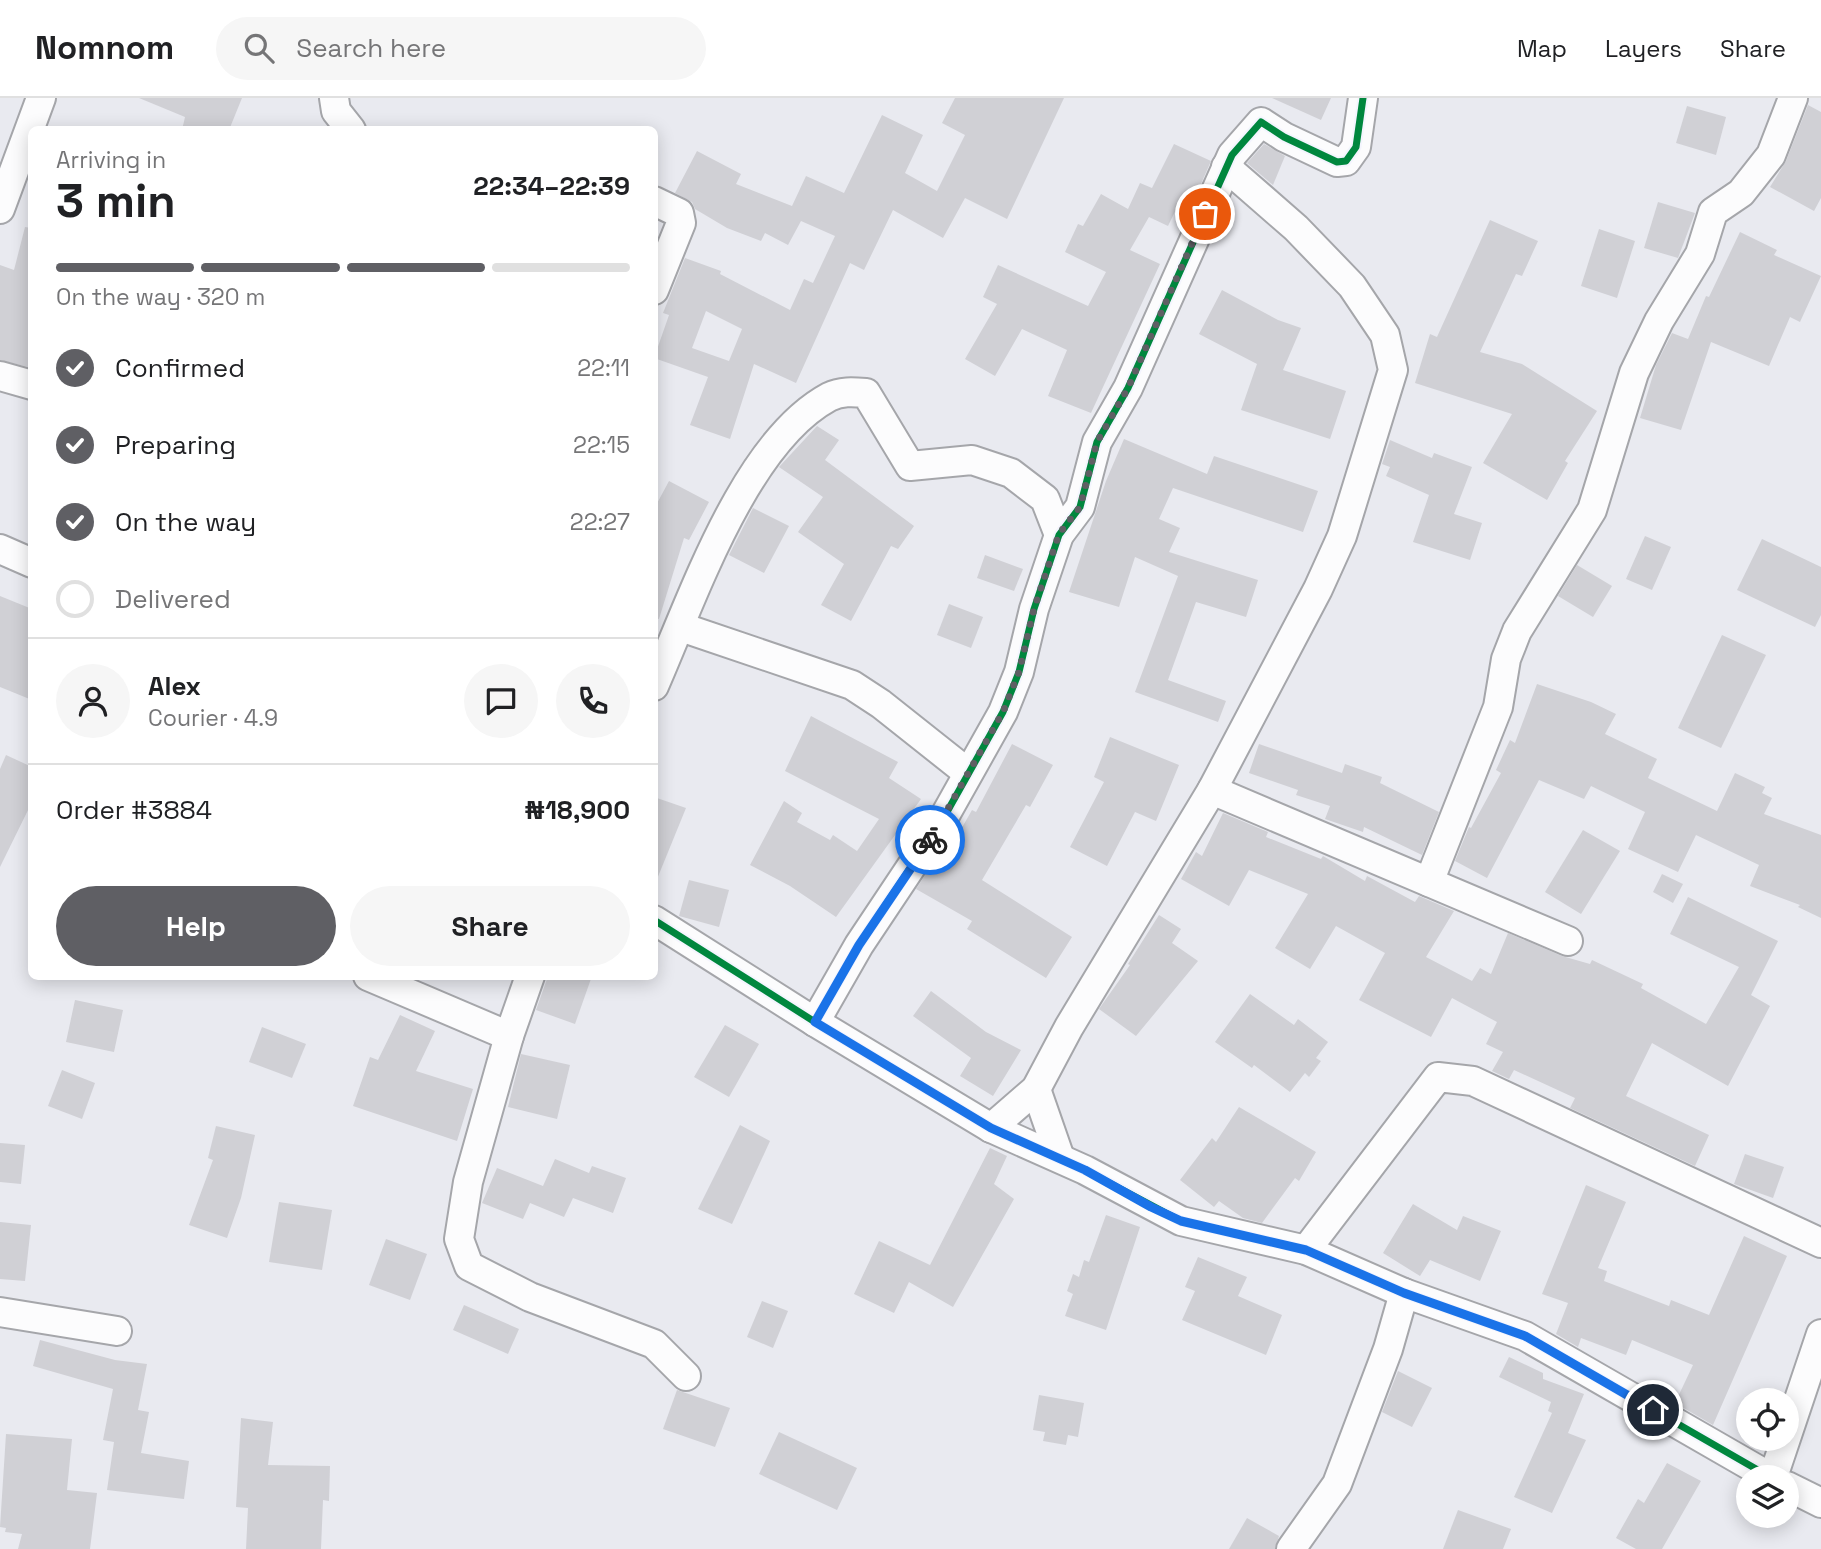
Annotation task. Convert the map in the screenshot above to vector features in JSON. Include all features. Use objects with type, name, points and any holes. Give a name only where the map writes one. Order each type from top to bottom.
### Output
[{"type":"street","points":[[31,126],[41,98]]},
{"type":"street","points":[[334,98],[336,111],[348,126]]},
{"type":"street","points":[[815,1022],[859,945],[943,819],[1003,712],[1019,672],[1034,609],[1059,534],[1080,507],[1097,442],[1128,388],[1232,155],[1261,122],[1284,137],[1337,162],[1346,161],[1356,147],[1363,98]]},
{"type":"street","points":[[1429,882],[1497,707],[1506,659],[1517,631],[1592,510],[1634,373],[1659,321],[1700,254],[1713,212],[1741,192],[1771,155],[1793,98]]},
{"type":"street","points":[[0,209],[28,133]]},
{"type":"street","points":[[991,1128],[1036,1089],[1069,1027],[1212,790],[1318,589],[1342,536],[1393,370],[1385,335],[1352,286],[1296,228],[1227,167]]},
{"type":"street","points":[[658,203],[679,213],[681,223],[658,280]]},
{"type":"street","points":[[0,376],[28,384]]},
{"type":"street","points":[[658,678],[737,500],[792,425],[830,397],[846,392],[866,393],[910,466],[972,460],[1011,473],[1045,499],[1059,534]]},
{"type":"street","points":[[0,549],[28,562]]},
{"type":"street","points":[[681,627],[852,685],[881,704],[968,772]]},
{"type":"street","points":[[1212,790],[1568,941]]},
{"type":"street","points":[[658,923],[815,1022],[991,1128],[1060,1158],[1181,1221],[1306,1250],[1404,1293],[1525,1336],[1750,1465]]},
{"type":"street","points":[[377,980],[509,1036]]},
{"type":"street","points":[[529,980],[509,1036],[468,1182],[459,1239],[469,1266],[530,1297],[653,1344],[686,1376]]},
{"type":"street","points":[[1306,1250],[1438,1077],[1473,1081],[1821,1242]]},
{"type":"street","points":[[1036,1089],[1060,1158]]},
{"type":"street","points":[[1291,1549],[1337,1484],[1388,1349],[1404,1293]]},
{"type":"street","points":[[0,1312],[117,1331]]},
{"type":"street","points":[[1775,1465],[1821,1334]]},
{"type":"street","points":[[1799,1492],[1821,1503]]},
{"type":"building","points":[[139,98],[242,98],[231,126],[183,126],[185,117]]},
{"type":"building","points":[[955,98],[1064,98],[1007,219],[965,198],[943,238],[893,210],[864,270],[850,263],[796,383],[754,364],[730,439],[690,425],[708,377],[658,359],[658,347],[669,315],[663,313],[685,258],[721,271],[720,274],[790,310],[804,279],[813,283],[835,236],[801,221],[788,245],[765,233],[761,241],[727,228],[695,209],[692,202],[675,193],[697,151],[741,174],[736,184],[792,206],[806,176],[844,193],[882,115],[923,135],[905,173],[937,191],[965,135],[942,123]],"holes":[[[706,311],[742,329],[729,361],[692,348]]]},
{"type":"building","points":[[1272,98],[1331,98],[1321,120]]},
{"type":"building","points":[[1808,105],[1821,112],[1821,198],[1814,211],[1770,187],[1786,161]]},
{"type":"building","points":[[1687,106],[1726,117],[1716,155],[1676,143]]},
{"type":"building","points":[[1174,144],[1211,161],[1193,202],[1182,197],[1168,226],[1149,217],[1130,250],[1160,264],[1091,413],[1048,396],[1067,350],[1022,329],[995,376],[965,359],[997,304],[983,297],[998,265],[1088,306],[1106,272],[1065,252],[1078,224],[1083,226],[1101,194],[1128,209],[1140,183],[1152,188]]},
{"type":"building","points":[[1264,144],[1285,156],[1273,185],[1247,163]]},
{"type":"building","points":[[1658,202],[1695,213],[1678,258],[1644,248]]},
{"type":"building","points":[[1490,220],[1538,241],[1522,276],[1516,274],[1480,352],[1522,364],[1597,411],[1565,461],[1568,463],[1547,500],[1483,463],[1512,414],[1415,383],[1430,334],[1437,337]]},
{"type":"building","points":[[25,227],[28,227],[28,367],[0,360],[0,265],[14,270]]},
{"type":"building","points":[[1599,229],[1635,241],[1617,298],[1581,286]]},
{"type":"building","points":[[1740,232],[1777,250],[1774,255],[1821,276],[1800,322],[1790,317],[1769,366],[1711,342],[1681,430],[1640,418],[1656,365],[1672,333],[1688,339],[1706,296],[1709,297]]},
{"type":"building","points":[[1222,290],[1278,320],[1301,328],[1283,370],[1346,391],[1330,439],[1241,410],[1257,364],[1199,334]]},
{"type":"building","points":[[817,426],[839,440],[825,460],[914,526],[898,549],[891,546],[851,621],[821,605],[844,564],[798,532],[823,497],[779,467]]},
{"type":"building","points":[[1124,439],[1207,474],[1214,456],[1318,491],[1303,532],[1173,488],[1159,519],[1180,528],[1169,552],[1258,580],[1246,617],[1196,602],[1168,680],[1226,701],[1218,722],[1135,692],[1178,576],[1135,557],[1119,607],[1069,592],[1106,481]]},
{"type":"building","points":[[1390,440],[1432,458],[1434,453],[1472,467],[1454,514],[1482,523],[1470,560],[1413,542],[1429,495],[1386,476],[1390,467],[1382,464]]},
{"type":"building","points":[[669,481],[709,502],[689,540],[684,538],[659,619],[658,619],[658,502]]},
{"type":"building","points":[[753,508],[789,526],[764,573],[729,555]]},
{"type":"building","points":[[1645,536],[1671,547],[1652,590],[1626,579]]},
{"type":"building","points":[[1762,539],[1821,567],[1821,615],[1815,627],[1737,590]]},
{"type":"building","points":[[985,555],[1023,569],[1014,591],[977,578]]},
{"type":"building","points":[[1577,565],[1612,586],[1593,617],[1558,596]]},
{"type":"building","points":[[0,596],[28,607],[28,698],[0,687]]},
{"type":"building","points":[[949,604],[983,617],[971,648],[937,635]]},
{"type":"building","points":[[1722,635],[1766,655],[1721,748],[1678,728]]},
{"type":"building","points":[[1537,684],[1591,702],[1616,714],[1605,734],[1657,759],[1648,778],[1717,811],[1735,773],[1765,787],[1762,793],[1772,798],[1764,814],[1821,835],[1821,918],[1798,907],[1800,905],[1750,886],[1759,865],[1696,835],[1678,872],[1628,849],[1645,812],[1591,786],[1584,799],[1539,780],[1487,878],[1455,861],[1469,827],[1471,828],[1501,773],[1496,770],[1510,740],[1515,743]]},
{"type":"building","points":[[811,716],[898,762],[889,778],[921,799],[836,917],[790,886],[750,865],[784,801],[802,813],[797,822],[830,840],[833,835],[857,851],[879,819],[785,771]]},
{"type":"building","points":[[1110,737],[1179,765],[1156,821],[1135,812],[1107,866],[1070,847],[1104,782],[1094,777]]},
{"type":"building","points":[[1012,744],[1053,765],[1030,807],[1026,805],[982,880],[1072,937],[1046,978],[967,929],[972,921],[916,889],[937,857],[943,861],[972,810],[976,812]]},
{"type":"building","points":[[1259,744],[1342,773],[1345,764],[1382,777],[1380,783],[1439,812],[1422,855],[1364,827],[1363,832],[1325,819],[1330,806],[1296,795],[1298,790],[1249,773]]},
{"type":"building","points":[[6,755],[28,765],[28,810],[0,867],[0,769]]},
{"type":"building","points":[[658,798],[686,808],[658,877]]},
{"type":"building","points":[[1223,813],[1268,832],[1266,837],[1321,859],[1323,856],[1365,881],[1367,876],[1415,902],[1419,896],[1454,911],[1426,957],[1472,981],[1480,968],[1491,974],[1508,933],[1562,956],[1590,964],[1592,960],[1643,984],[1641,988],[1706,1024],[1739,967],[1670,934],[1688,897],[1778,941],[1751,995],[1770,1006],[1728,1086],[1652,1043],[1626,1096],[1709,1135],[1695,1166],[1570,1108],[1575,1098],[1514,1070],[1509,1079],[1492,1071],[1503,1052],[1486,1044],[1497,1022],[1452,998],[1431,1037],[1359,1000],[1385,953],[1336,926],[1310,969],[1275,948],[1308,894],[1249,870],[1229,906],[1181,879],[1196,852],[1202,856]]},
{"type":"building","points":[[1583,830],[1620,851],[1581,914],[1545,892]]},
{"type":"building","points":[[1662,874],[1683,884],[1673,903],[1653,892]]},
{"type":"building","points":[[689,880],[729,890],[719,927],[679,916]]},
{"type":"building","points":[[1159,915],[1181,929],[1172,943],[1198,961],[1136,1036],[1099,1009],[1130,965],[1128,964]]},
{"type":"building","points":[[547,980],[591,980],[575,1024],[536,1010]]},
{"type":"building","points":[[931,991],[986,1032],[1021,1050],[993,1096],[960,1076],[971,1058],[913,1016]]},
{"type":"building","points":[[1250,994],[1294,1025],[1298,1019],[1328,1042],[1316,1058],[1321,1061],[1309,1077],[1305,1073],[1290,1092],[1254,1065],[1252,1068],[1215,1042]]},
{"type":"building","points":[[75,1000],[123,1010],[114,1052],[66,1042]]},
{"type":"building","points":[[400,1015],[435,1031],[416,1071],[473,1089],[457,1141],[353,1106],[370,1057],[378,1060]]},
{"type":"building","points":[[725,1025],[759,1044],[729,1097],[694,1077]]},
{"type":"building","points":[[262,1027],[306,1044],[292,1078],[249,1062]]},
{"type":"building","points":[[521,1054],[570,1065],[557,1119],[508,1107]]},
{"type":"building","points":[[62,1070],[95,1083],[82,1119],[48,1106]]},
{"type":"building","points":[[1239,1107],[1316,1152],[1299,1181],[1295,1178],[1262,1223],[1243,1218],[1219,1201],[1214,1207],[1180,1180],[1212,1138],[1216,1142]]},
{"type":"building","points":[[740,1125],[770,1141],[732,1224],[698,1209]]},
{"type":"building","points":[[216,1126],[255,1135],[241,1198],[227,1238],[189,1225],[213,1160],[208,1158]]},
{"type":"building","points":[[0,1143],[25,1145],[21,1184],[0,1182]]},
{"type":"building","points":[[990,1148],[1007,1156],[994,1184],[1014,1199],[953,1307],[909,1282],[894,1313],[854,1294],[879,1241],[930,1265]]},
{"type":"building","points":[[1745,1154],[1784,1167],[1773,1198],[1734,1184]]},
{"type":"building","points":[[555,1159],[589,1173],[592,1166],[626,1178],[613,1213],[573,1198],[564,1217],[530,1203],[523,1219],[482,1203],[497,1168],[543,1186]]},
{"type":"building","points":[[1586,1185],[1626,1202],[1598,1268],[1607,1271],[1604,1281],[1669,1306],[1671,1300],[1709,1315],[1744,1236],[1787,1256],[1713,1425],[1675,1403],[1693,1365],[1632,1340],[1626,1355],[1581,1338],[1578,1347],[1556,1334],[1568,1303],[1542,1294]]},
{"type":"building","points":[[279,1202],[332,1210],[322,1270],[269,1262]]},
{"type":"building","points":[[1413,1204],[1457,1230],[1463,1216],[1501,1231],[1480,1281],[1430,1260],[1420,1276],[1383,1253]]},
{"type":"building","points":[[1106,1215],[1140,1227],[1106,1330],[1065,1316],[1073,1294],[1067,1291],[1073,1274],[1079,1277],[1084,1260],[1089,1262]]},
{"type":"building","points":[[0,1222],[31,1225],[25,1281],[0,1279]]},
{"type":"building","points":[[386,1239],[427,1254],[410,1300],[369,1285]]},
{"type":"building","points":[[1198,1257],[1247,1277],[1238,1296],[1282,1315],[1266,1355],[1182,1320],[1195,1291],[1185,1287]]},
{"type":"building","points":[[762,1301],[788,1311],[773,1348],[747,1337]]},
{"type":"building","points":[[464,1305],[519,1329],[508,1354],[453,1330]]},
{"type":"building","points":[[40,1340],[115,1360],[147,1364],[138,1410],[149,1412],[141,1453],[189,1461],[184,1499],[107,1490],[114,1442],[103,1440],[113,1389],[33,1366]]},
{"type":"building","points":[[1509,1357],[1543,1373],[1543,1379],[1584,1394],[1568,1433],[1586,1440],[1552,1513],[1514,1497],[1552,1413],[1548,1411],[1551,1402],[1499,1377]]},
{"type":"building","points":[[1398,1371],[1432,1388],[1412,1427],[1382,1412]]},
{"type":"building","points":[[677,1390],[730,1408],[715,1447],[663,1429]]},
{"type":"building","points":[[1039,1395],[1084,1403],[1078,1437],[1068,1435],[1066,1445],[1043,1441],[1045,1432],[1033,1430]]},
{"type":"building","points":[[241,1418],[273,1422],[268,1465],[330,1466],[329,1501],[323,1500],[321,1549],[246,1549],[248,1508],[236,1507]]},
{"type":"building","points":[[779,1432],[857,1468],[837,1510],[759,1474]]},
{"type":"building","points":[[6,1434],[72,1439],[67,1490],[97,1493],[90,1549],[18,1549],[22,1534],[5,1532],[6,1528],[0,1527]]},
{"type":"building","points":[[1667,1463],[1701,1481],[1662,1549],[1636,1549],[1616,1538],[1638,1499],[1644,1503]]},
{"type":"building","points":[[1458,1510],[1511,1529],[1503,1549],[1443,1549]]},
{"type":"building","points":[[1247,1518],[1279,1536],[1275,1549],[1229,1549]]},
{"type":"cycle path","points":[[815,1022],[859,945],[943,819],[1003,712],[1019,672],[1034,609],[1059,535],[1080,507],[1097,442],[1128,388],[1232,155],[1261,122],[1284,137],[1337,162],[1346,161],[1356,147],[1363,98]]},
{"type":"cycle path","points":[[658,923],[815,1022],[991,1128],[1085,1170],[1181,1221],[1306,1250],[1404,1293],[1525,1336],[1749,1465]]},
{"type":"way so far","points":[[930,840],[1003,712],[1019,672],[1034,609],[1059,534],[1080,507],[1097,442],[1128,388],[1205,214]]},
{"type":"route","points":[[930,840],[859,945],[815,1022],[991,1128],[1085,1170],[1181,1221],[1306,1250],[1404,1293],[1525,1336],[1569,1359],[1653,1410]]}]
